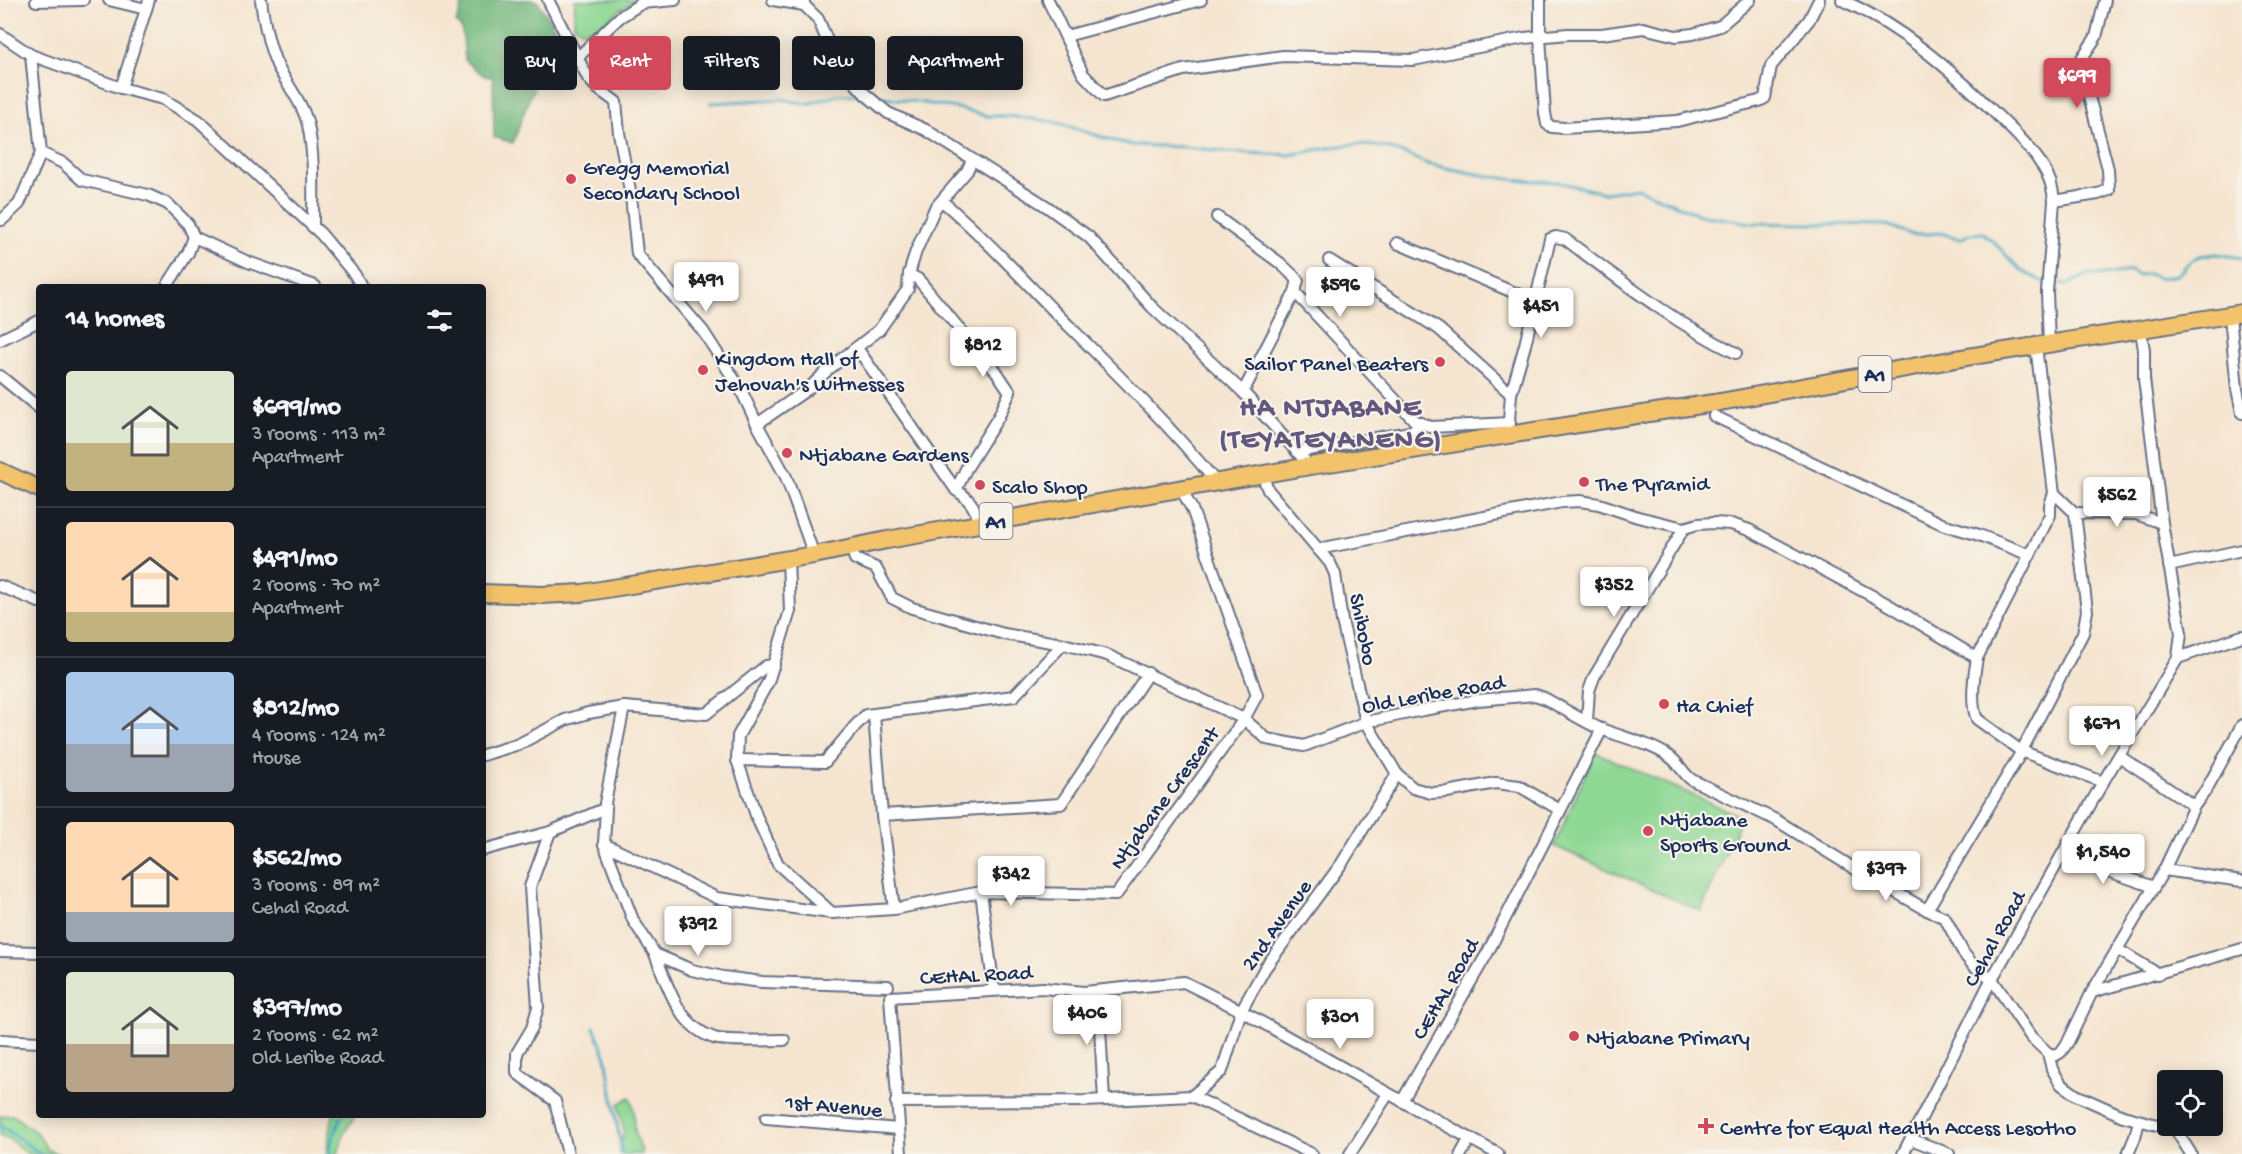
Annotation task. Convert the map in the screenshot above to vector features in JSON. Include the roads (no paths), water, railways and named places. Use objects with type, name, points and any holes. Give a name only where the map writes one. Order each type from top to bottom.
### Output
[{"type":"main road","name":"A1","points":[[486,593],[542,595],[582,593],[814,555],[1509,428],[1719,402],[2042,345],[2236,315]]},
{"type":"main road","points":[[0,471],[36,488]]},
{"type":"street","points":[[36,1],[83,0]]},
{"type":"street","points":[[109,0],[148,4],[121,88]]},
{"type":"street","points":[[261,0],[265,33],[278,67],[308,123],[312,161],[313,227]]},
{"type":"street","points":[[548,0],[588,78],[616,102],[619,133],[631,196],[637,254],[703,331],[741,390],[786,477],[814,555]]},
{"type":"street","points":[[578,57],[620,17],[642,3],[675,0]]},
{"type":"street","points":[[773,0],[804,2],[818,19],[832,52],[846,73],[865,94],[888,113],[926,130],[1046,206],[1089,237],[1152,307],[1220,373],[1243,392],[1310,466]]},
{"type":"street","points":[[1048,0],[1083,74],[1104,96],[1160,76],[1208,65],[1283,56],[1413,60],[1524,38],[1602,34],[1643,28],[1676,36],[1693,34],[1720,26],[1750,0]]},
{"type":"street","points":[[1066,36],[1201,0]]},
{"type":"street","points":[[1540,0],[1545,113],[1547,124],[1552,128],[1677,121],[1759,101],[1765,98],[1771,66],[1809,20],[1819,0]]},
{"type":"street","points":[[1842,0],[1905,36],[1964,82],[2020,138],[2033,154],[2053,188],[2054,201],[2042,345],[2054,493],[2050,515],[1977,658],[1974,712],[1977,719],[2021,751],[2103,782]]},
{"type":"street","points":[[2054,201],[2109,190],[2108,169],[2080,66],[2082,58],[2096,37],[2105,0]]},
{"type":"street","points":[[0,34],[31,55],[121,88],[163,99],[198,120],[321,234],[360,284]]},
{"type":"street","points":[[0,220],[19,204],[41,153],[31,55]]},
{"type":"street","points":[[41,153],[63,163],[82,180],[148,195],[168,204],[188,224],[194,237],[248,262],[309,284]]},
{"type":"street","points":[[757,424],[808,389],[830,368],[879,330],[908,289],[909,273],[926,225],[935,208],[967,171],[972,160]]},
{"type":"street","points":[[942,201],[990,245],[1136,390],[1216,482]]},
{"type":"street","points":[[1217,217],[1280,263],[1298,280],[1295,292],[1243,392]]},
{"type":"street","points":[[168,284],[188,253],[194,237]]},
{"type":"street","points":[[1295,292],[1345,344],[1406,414],[1421,425],[1431,427],[1509,428],[1511,394],[1550,239],[1556,237],[1561,238],[1696,333],[1736,353]]},
{"type":"street","points":[[1397,243],[1534,301]]},
{"type":"street","points":[[1329,260],[1439,329],[1511,394]]},
{"type":"street","points":[[909,273],[918,279],[996,371],[1010,392],[999,416],[966,469],[956,490]]},
{"type":"street","points":[[2236,315],[2242,413]]},
{"type":"street","points":[[0,340],[36,322]]},
{"type":"street","name":"Cehal Road","points":[[1903,1154],[1992,979],[2103,782],[2178,658],[2181,633],[2162,523],[2144,379],[2144,350],[2141,331]]},
{"type":"street","points":[[857,348],[956,490],[969,498],[979,524]]},
{"type":"street","points":[[0,376],[36,406]]},
{"type":"street","points":[[1714,416],[1942,524],[1979,535],[2030,555]]},
{"type":"street","points":[[1297,452],[1410,432],[1421,425]]},
{"type":"street","name":"Shibobo","points":[[1262,474],[1268,490],[1330,563],[1335,574],[1342,621],[1366,722],[1397,774],[1413,788],[1431,794],[1496,783],[1519,786],[1560,810]]},
{"type":"street","name":"Ntjabane Crescent","points":[[604,844],[717,898],[832,913],[894,909],[981,892],[1116,895],[1244,719],[1257,695],[1192,509],[1181,489]]},
{"type":"street","points":[[1927,910],[2021,751],[2083,633],[2087,610],[2075,513],[2054,493]]},
{"type":"street","points":[[1318,549],[1571,501],[1599,504],[1638,517],[1684,528],[1698,524],[1731,524],[1749,530],[1889,605],[1977,658]]},
{"type":"street","points":[[2075,513],[2136,514],[2162,523]]},
{"type":"street","points":[[1587,721],[1589,691],[1594,677],[1684,528]]},
{"type":"street","name":"Old Leribe Road","points":[[851,548],[855,559],[876,568],[892,598],[912,608],[1004,634],[1063,644],[1107,655],[1244,719],[1267,739],[1304,746],[1366,722],[1478,700],[1535,695],[1602,729],[1668,755],[1692,780],[1776,820],[1927,910],[1945,918],[1964,954],[1992,979],[2026,1031],[2048,1053]]},
{"type":"street","points":[[2169,566],[2242,550]]},
{"type":"street","points":[[788,559],[790,611],[768,682],[738,736],[736,760],[757,818],[778,864],[832,913]]},
{"type":"street","points":[[0,586],[36,601]]},
{"type":"street","points":[[2178,658],[2242,636]]},
{"type":"street","points":[[736,760],[825,762],[866,716],[1014,696],[1063,644]]},
{"type":"street","points":[[486,754],[519,744],[565,720],[588,713],[624,707],[706,714],[766,666],[774,665]]},
{"type":"street","points":[[882,815],[1061,804],[1148,673]]},
{"type":"street","points":[[624,707],[605,803],[604,844],[633,920],[655,954],[675,1004],[695,1028],[716,1039],[784,1040]]},
{"type":"street","points":[[874,715],[882,815],[894,909]]},
{"type":"street","points":[[2191,1154],[2176,1130],[2139,1121],[2076,1095],[2061,1084],[2052,1069],[2048,1053],[2056,1055],[2068,1042],[2092,992],[2164,870],[2194,806],[2206,790],[2242,725]]},
{"type":"street","name":"CEHAL Road","points":[[655,954],[692,970],[732,978],[889,991],[1043,988],[1084,992],[1184,982],[1241,1011],[1402,1101],[1488,952],[1602,729]]},
{"type":"street","points":[[2119,756],[2194,806]]},
{"type":"street","name":"2nd Avenue","points":[[1192,1096],[1222,1071],[1241,1011],[1265,968],[1342,863],[1397,774]]},
{"type":"street","points":[[486,849],[550,832],[606,808]]},
{"type":"street","points":[[550,832],[530,887],[538,1007],[532,1028],[517,1053],[517,1073],[555,1101],[568,1154]]},
{"type":"street","points":[[2061,855],[2154,887]]},
{"type":"street","points":[[2164,870],[2242,881]]},
{"type":"street","points":[[981,892],[994,990]]},
{"type":"street","points":[[2117,949],[2158,974]]},
{"type":"street","points":[[2092,992],[2242,949]]},
{"type":"street","points":[[0,951],[36,952]]},
{"type":"street","name":"1st Avenue","points":[[889,991],[901,1154]]},
{"type":"street","points":[[1098,991],[1104,1100]]},
{"type":"street","points":[[0,1041],[36,1042]]},
{"type":"street","points":[[1350,1154],[1388,1094]]},
{"type":"street","points":[[896,1102],[1104,1100],[1192,1096],[1312,1154]]},
{"type":"street","points":[[1402,1101],[1498,1154]]},
{"type":"street","name":"1st Avenue","points":[[766,1118],[899,1129]]},
{"type":"street","points":[[2128,1154],[2139,1121]]},
{"type":"street","points":[[1461,1154],[1470,1138]]},
{"type":"street","points":[[1911,1138],[1948,1154]]},
{"type":"waterway","points":[[710,103],[782,99],[807,104],[837,95],[859,94]]},
{"type":"waterway","points":[[872,95],[957,108],[987,116],[1008,116],[1055,122],[1133,145],[1289,155],[1359,144],[1387,148],[1427,164],[1482,175],[1557,182],[1605,193],[1637,188],[1700,215],[1751,223],[1887,225],[1913,235],[1941,233],[1960,239],[1970,234],[1983,233],[2020,270],[2043,282]]},
{"type":"waterway","points":[[2055,283],[2069,284],[2089,274],[2103,275],[2131,271],[2138,275],[2150,274],[2160,279],[2177,275],[2199,256],[2217,254],[2242,258]]},
{"type":"waterway","points":[[594,1027],[606,1057],[622,1154]]},
{"type":"waterway","points":[[330,1154],[331,1143],[340,1118]]},
{"type":"waterway","points":[[0,1125],[41,1154]]},
{"type":"place","name":"Gregg Memorial Secondary School","points":[[571,179]]},
{"type":"place","name":"Sailor Panel Beaters","points":[[1440,362]]},
{"type":"place","name":"Kingdom Hall of Jehovah's Witnesses","points":[[703,370]]},
{"type":"place","name":"Ntjabane Gardens","points":[[787,453]]},
{"type":"place","name":"The Pyramid","points":[[1584,482]]},
{"type":"place","name":"Scalo Shop","points":[[980,485]]},
{"type":"place","name":"Ha Chief","points":[[1664,704]]},
{"type":"place","name":"Ntjabane Sports Ground","points":[[1648,831]]},
{"type":"place","name":"Ntjabane Primary","points":[[1574,1036]]},
{"type":"place","name":"Centre for Equal Health Access Lesotho","points":[[1706,1126]]},
{"type":"district","name":"HA NTJABANE (TEYATEYANENG)","points":[[1331,421]]}]
